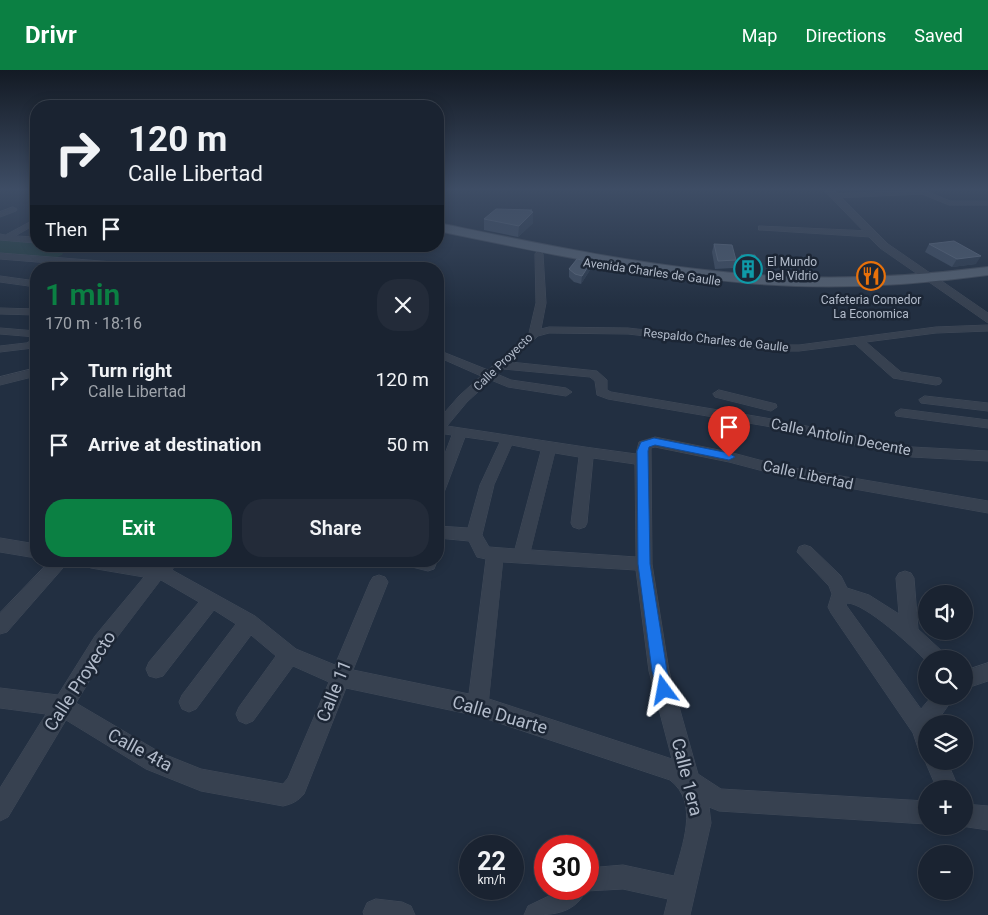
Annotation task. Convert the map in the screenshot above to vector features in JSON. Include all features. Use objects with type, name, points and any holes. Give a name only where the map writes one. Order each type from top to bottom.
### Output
[{"type":"main road","name":"Avenida Charles de Gaulle","points":[[444,232],[539,254],[567,256]]},
{"type":"main road","name":"Avenida Charles de Gaulle","points":[[444,232],[660,276],[763,286],[838,290],[935,282],[988,280]]},
{"type":"main road","name":"Avenida Charles de Gaulle","points":[[935,282],[988,271]]},
{"type":"street","points":[[2,237],[18,229]]},
{"type":"street","points":[[788,229],[871,234]]},
{"type":"street","points":[[867,229],[898,258],[987,320]]},
{"type":"street","points":[[2,237],[30,239]]},
{"type":"street","name":"Calle Proyecto","points":[[444,422],[534,334],[540,303],[539,254]]},
{"type":"street","points":[[0,256],[64,256],[97,262]]},
{"type":"street","points":[[0,279],[30,283]]},
{"type":"street","points":[[0,311],[30,312]]},
{"type":"street","name":"Respaldo Charles de Gaulle","points":[[534,334],[549,330],[628,331],[777,348],[798,348],[936,330],[987,320]]},
{"type":"street","points":[[0,331],[30,334]]},
{"type":"street","points":[[858,341],[897,376],[936,381]]},
{"type":"street","points":[[0,349],[30,346]]},
{"type":"street","points":[[444,356],[514,385],[566,392]]},
{"type":"street","name":"Calle Antolin Decente","points":[[501,365],[593,374],[601,380],[601,392],[608,395],[766,422],[912,452],[988,456]]},
{"type":"street","points":[[0,382],[30,374]]},
{"type":"street","points":[[719,394],[773,401],[766,422]]},
{"type":"street","points":[[925,400],[988,407]]},
{"type":"street","points":[[901,413],[988,424]]},
{"type":"street","points":[[444,429],[508,439],[549,448],[642,460]]},
{"type":"street","points":[[444,474],[460,432]]},
{"type":"street","points":[[508,439],[487,485],[474,534],[483,552],[495,555],[644,564]]},
{"type":"street","name":"Calle Libertad","points":[[642,460],[644,445],[654,442],[729,457],[782,471],[988,507]]},
{"type":"street","points":[[522,557],[549,448]]},
{"type":"street","points":[[579,522],[586,453]]},
{"type":"street","name":"Calle 1era","points":[[642,460],[644,564],[659,671],[689,782],[698,808],[699,824],[677,915]]},
{"type":"street","points":[[444,532],[474,534]]},
{"type":"street","points":[[2,547],[30,550]]},
{"type":"street","points":[[805,552],[840,587],[842,596],[836,607],[918,726]]},
{"type":"street","points":[[478,706],[495,555]]},
{"type":"street","points":[[0,626],[55,567]]},
{"type":"street","name":"Calle Proyecto","points":[[0,809],[102,642],[163,567]]},
{"type":"street","name":"Calle Duarte","points":[[165,567],[173,577],[249,622],[289,655],[340,677],[478,706],[676,771],[689,782],[719,800],[918,812]]},
{"type":"street","points":[[905,578],[909,633]]},
{"type":"street","name":"Calle 11","points":[[283,796],[290,793],[296,786],[379,582]]},
{"type":"street","points":[[842,596],[852,595],[862,600],[909,633],[927,650]]},
{"type":"street","points":[[156,669],[212,599]]},
{"type":"street","points":[[189,702],[249,622]]},
{"type":"street","points":[[246,714],[289,655]]},
{"type":"street","points":[[973,677],[988,672]]},
{"type":"street","name":"Calle 4ta","points":[[0,698],[62,706],[154,761],[193,777],[283,796]]},
{"type":"street","points":[[973,817],[988,818]]},
{"type":"street","points":[[599,877],[618,876],[682,890]]},
{"type":"street","points":[[537,915],[567,900]]},
{"type":"street","points":[[376,912],[402,915]]},
{"type":"green space","points":[[0,238],[30,241],[30,252],[64,252],[62,255],[55,258],[0,255]]},
{"type":"building","points":[[954,241],[981,256],[957,259],[929,244]]},
{"type":"building","points":[[714,244],[732,245],[736,260],[718,261]]},
{"type":"building","points":[[741,255],[755,255],[759,265],[745,264]]},
{"type":"building","points":[[577,259],[591,262],[582,276],[575,274],[569,269]]},
{"type":"place","name":"El Mundo Del Vidrio","points":[[748,269]]},
{"type":"place","name":"Cafeteria Comedor La Economica","points":[[871,276]]},
{"type":"route","points":[[664,690],[659,671],[644,564],[642,451],[644,445],[654,442],[729,457]]}]
